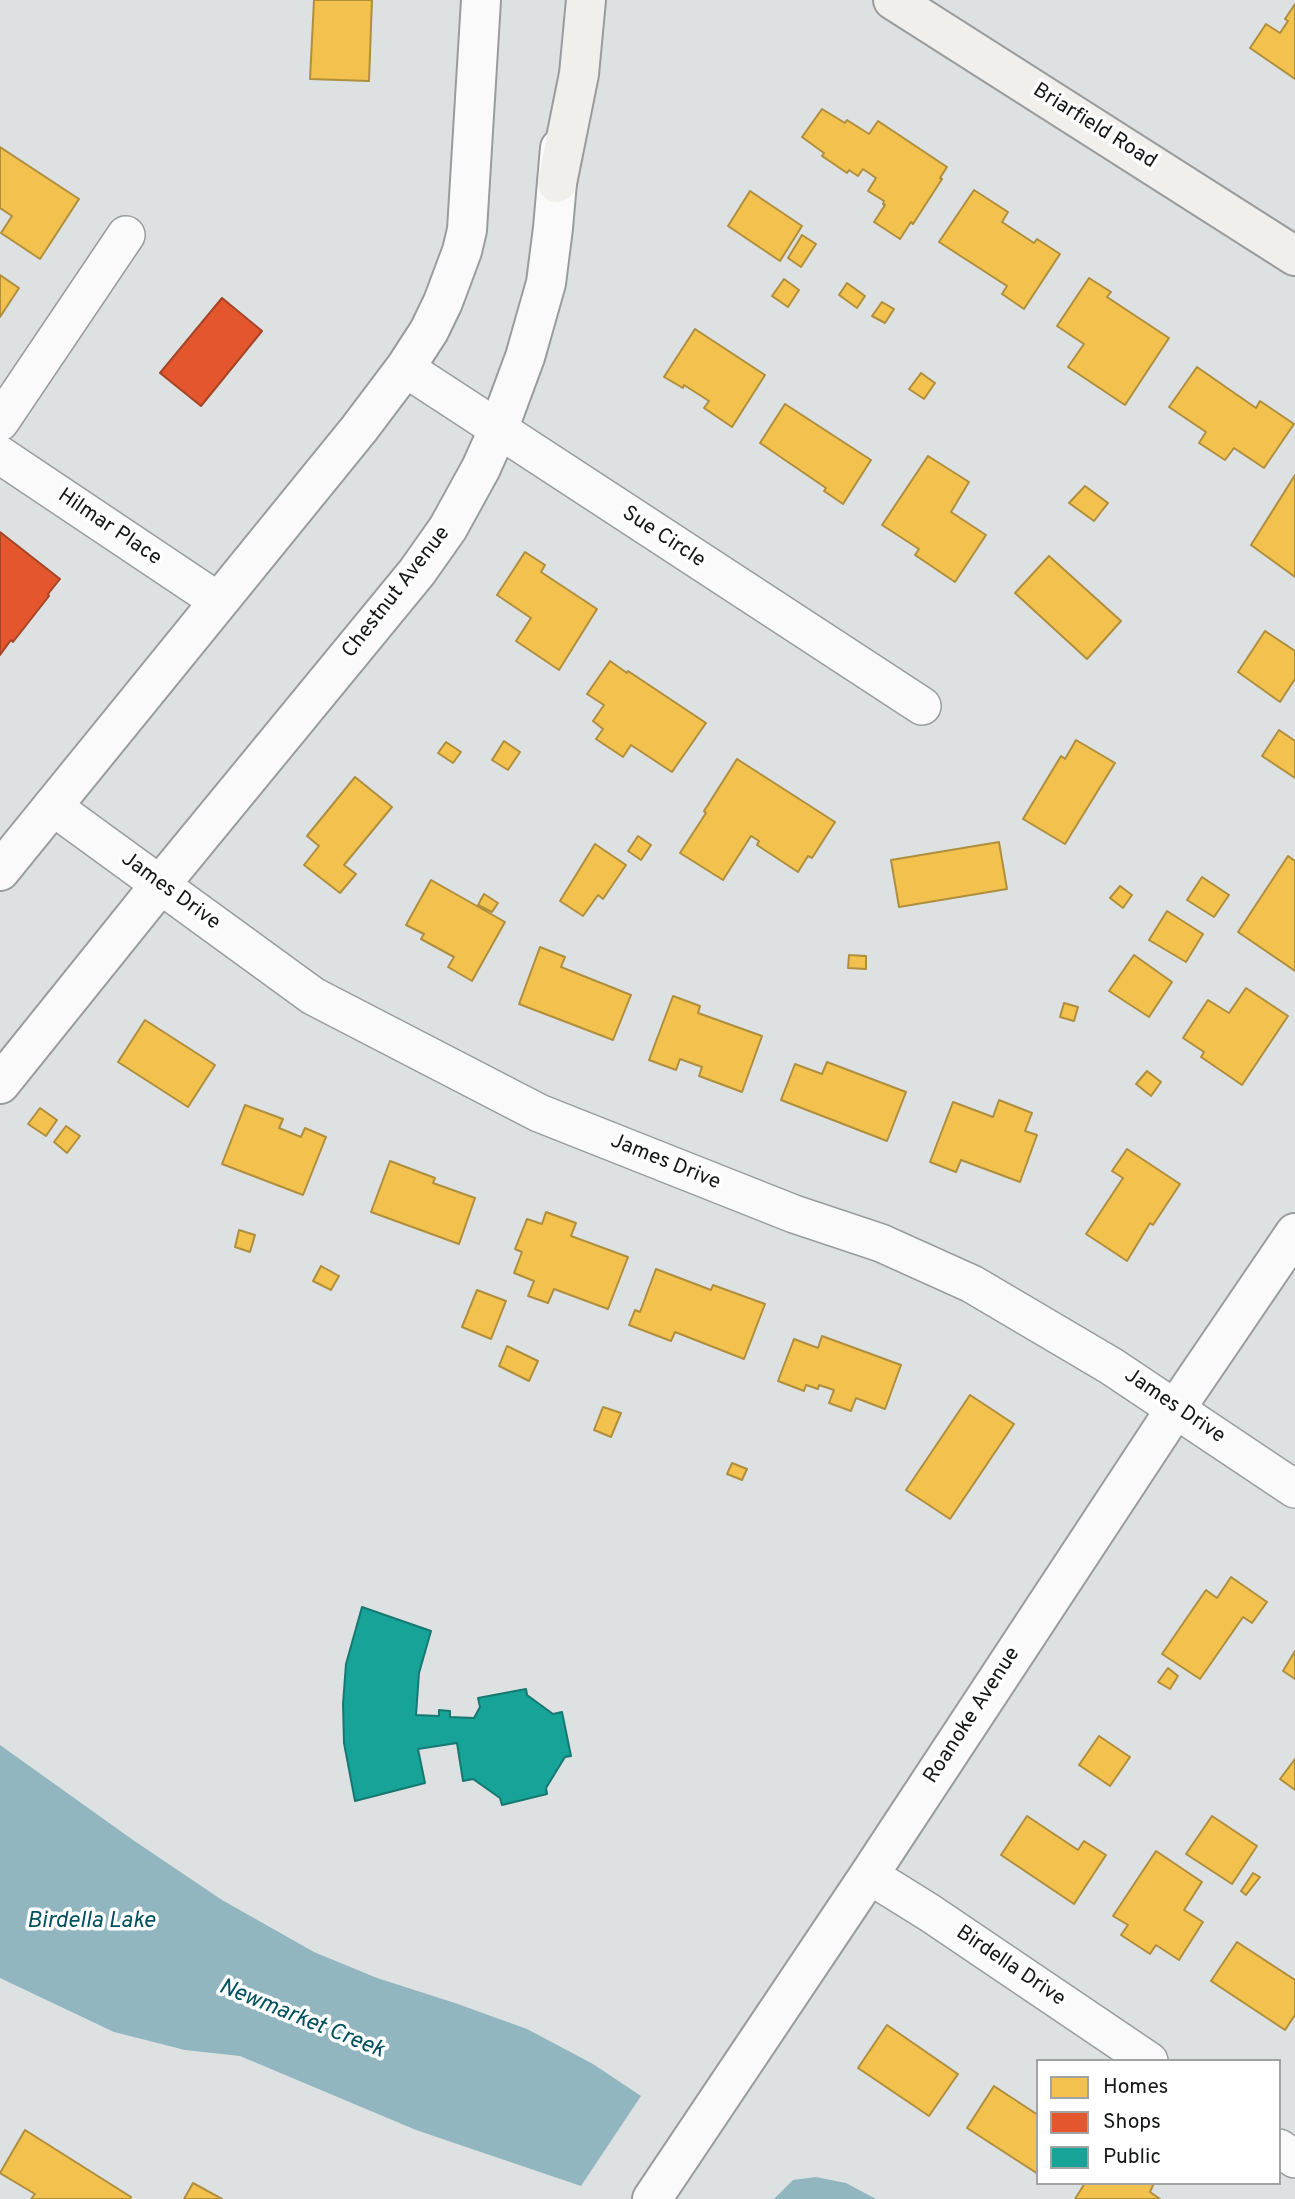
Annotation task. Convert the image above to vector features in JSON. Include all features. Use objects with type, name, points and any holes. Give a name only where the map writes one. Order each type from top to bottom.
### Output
[{"type":"main road","points":[[557,183],[579,74],[586,0]]},
{"type":"main road","name":"Briarfield Road","points":[[893,0],[1295,256]]},
{"type":"street","points":[[0,871],[359,429],[429,331],[443,302],[467,230],[481,0]]},
{"type":"street","name":"Chestnut Avenue","points":[[0,1084],[417,572],[449,527],[481,468],[525,357],[545,283],[557,183],[570,0]]},
{"type":"street","points":[[0,422],[126,235]]},
{"type":"street","name":"Sue Circle","points":[[405,368],[922,706]]},
{"type":"street","name":"Hilmar Place","points":[[0,455],[218,601]]},
{"type":"street","name":"James Drive","points":[[52,806],[313,996],[539,1113],[794,1214],[881,1243],[972,1284],[1111,1366],[1295,1489]]},
{"type":"street","name":"Roanoke Avenue","points":[[652,2199],[1295,1233]]},
{"type":"street","name":"Birdella Drive","points":[[869,1875],[1146,2059]]},
{"type":"water","name":"Birdella Lake","points":[[0,1745],[222,1900],[314,1952],[377,1978],[527,2029],[593,2064],[641,2096],[581,2186],[416,2130],[240,2056],[185,2050],[114,2032],[0,1978]]},
{"type":"water","points":[[816,2177],[846,2183],[876,2199],[774,2199],[793,2180]]},
{"type":"building: Homes","points":[[314,0],[372,0],[369,81],[310,79]]},
{"type":"building: Homes","points":[[1295,4],[1295,79],[1250,48],[1266,24],[1280,33]]},
{"type":"building: Homes","points":[[822,109],[869,134],[878,121],[947,167],[913,224],[911,222],[900,239],[874,222],[885,205],[884,201],[868,191],[876,178],[863,169],[858,176],[849,170],[847,173],[822,156],[824,153],[802,137]]},
{"type":"building: Homes","points":[[0,147],[79,199],[40,259],[1,233],[12,216],[0,208]]},
{"type":"building: Homes","points":[[974,190],[1008,212],[1002,222],[1034,243],[1037,239],[1060,254],[1024,309],[1002,294],[1007,286],[939,242]]},
{"type":"building: Homes","points":[[750,191],[802,226],[780,261],[728,226]]},
{"type":"building: Homes","points":[[802,235],[816,244],[801,267],[788,258]]},
{"type":"building: Homes","points":[[0,275],[19,288],[0,317]]},
{"type":"building: Homes","points":[[1089,278],[1111,292],[1107,297],[1169,338],[1125,405],[1068,367],[1084,344],[1057,326]]},
{"type":"building: Homes","points":[[784,279],[799,290],[788,307],[772,296]]},
{"type":"building: Homes","points":[[847,283],[865,296],[857,308],[839,295]]},
{"type":"building: Homes","points":[[882,302],[894,309],[885,323],[872,316]]},
{"type":"building: Homes","points":[[695,329],[765,375],[732,427],[704,408],[709,401],[684,385],[683,388],[664,377]]},
{"type":"building: Homes","points":[[1197,367],[1256,408],[1260,401],[1294,424],[1264,468],[1234,448],[1225,460],[1199,443],[1206,432],[1169,407]]},
{"type":"building: Homes","points":[[921,373],[935,383],[924,399],[909,389]]},
{"type":"building: Homes","points":[[785,404],[871,460],[843,504],[824,491],[826,488],[760,443]]},
{"type":"building: Homes","points":[[928,456],[969,482],[951,512],[986,535],[955,582],[915,555],[919,549],[882,525]]},
{"type":"building: Homes","points":[[1295,475],[1295,577],[1251,545]]},
{"type":"building: Homes","points":[[1085,486],[1108,503],[1094,521],[1069,503]]},
{"type":"building: Homes","points":[[525,552],[545,565],[541,572],[597,609],[559,670],[516,641],[531,618],[497,595]]},
{"type":"building: Homes","points":[[1049,556],[1121,621],[1087,659],[1015,593]]},
{"type":"building: Homes","points":[[1265,631],[1295,651],[1295,679],[1280,702],[1238,672]]},
{"type":"building: Homes","points":[[610,661],[706,723],[672,772],[631,745],[623,757],[596,739],[603,729],[593,721],[604,705],[587,694]]},
{"type":"building: Homes","points":[[1279,730],[1295,741],[1295,778],[1262,756]]},
{"type":"building: Homes","points":[[1076,740],[1115,763],[1065,844],[1023,819],[1061,756],[1065,759]]},
{"type":"building: Homes","points":[[504,741],[520,752],[508,770],[492,760]]},
{"type":"building: Homes","points":[[446,742],[461,752],[453,763],[438,753]]},
{"type":"building: Homes","points":[[737,759],[835,822],[812,858],[808,856],[798,872],[757,845],[759,841],[751,836],[723,880],[680,853]]},
{"type":"building: Homes","points":[[355,777],[392,807],[344,865],[356,874],[340,893],[304,865],[319,846],[307,836]]},
{"type":"building: Homes","points":[[638,836],[651,845],[641,860],[628,851]]},
{"type":"building: Homes","points":[[999,842],[1007,889],[899,907],[891,860]]},
{"type":"building: Homes","points":[[595,844],[626,865],[603,899],[598,895],[583,916],[560,901]]},
{"type":"building: Homes","points":[[1288,856],[1295,861],[1295,971],[1238,932]]},
{"type":"building: Homes","points":[[1202,877],[1229,895],[1214,917],[1187,900]]},
{"type":"building: Homes","points":[[431,880],[505,922],[472,981],[448,967],[454,957],[421,939],[424,934],[406,925]]},
{"type":"building: Homes","points":[[1120,886],[1132,895],[1123,908],[1110,898]]},
{"type":"building: Homes","points":[[484,894],[498,903],[492,912],[478,905]]},
{"type":"building: Homes","points":[[1167,911],[1203,934],[1186,962],[1149,940]]},
{"type":"building: Homes","points":[[540,947],[565,957],[561,967],[631,995],[613,1040],[519,1004]]},
{"type":"building: Homes","points":[[849,955],[866,956],[866,969],[848,968]]},
{"type":"building: Homes","points":[[1134,955],[1172,982],[1149,1017],[1109,991]]},
{"type":"building: Homes","points":[[1246,988],[1288,1016],[1242,1085],[1201,1057],[1204,1052],[1183,1038],[1208,1000],[1229,1013]]},
{"type":"building: Homes","points":[[673,996],[700,1006],[698,1013],[762,1036],[742,1092],[699,1076],[702,1067],[680,1059],[676,1070],[649,1060]]},
{"type":"building: Homes","points":[[1064,1003],[1078,1007],[1074,1021],[1060,1017]]},
{"type":"building: Homes","points":[[145,1020],[215,1065],[188,1107],[118,1062]]},
{"type":"building: Homes","points":[[827,1062],[906,1092],[887,1141],[781,1100],[795,1064],[822,1074]]},
{"type":"building: Homes","points":[[1147,1071],[1161,1082],[1151,1096],[1136,1084]]},
{"type":"building: Homes","points":[[999,1100],[1032,1113],[1025,1131],[1037,1135],[1020,1182],[961,1160],[956,1172],[930,1162],[953,1102],[993,1117]]},
{"type":"building: Homes","points":[[245,1105],[283,1119],[279,1128],[301,1137],[305,1128],[326,1137],[303,1195],[222,1164]]},
{"type":"building: Homes","points":[[40,1108],[57,1120],[46,1136],[28,1124]]},
{"type":"building: Homes","points":[[66,1126],[80,1136],[67,1153],[54,1142]]},
{"type":"building: Homes","points":[[1127,1149],[1180,1184],[1153,1225],[1150,1223],[1127,1261],[1086,1234],[1123,1178],[1112,1171]]},
{"type":"building: Homes","points":[[390,1161],[435,1178],[433,1183],[475,1198],[459,1244],[371,1212]]},
{"type":"building: Homes","points":[[546,1212],[576,1223],[571,1236],[628,1257],[608,1309],[554,1289],[548,1303],[528,1296],[534,1281],[514,1273],[522,1252],[515,1249],[527,1219],[542,1224]]},
{"type":"building: Homes","points":[[239,1230],[255,1235],[250,1252],[235,1247]]},
{"type":"building: Homes","points":[[321,1266],[339,1276],[331,1290],[313,1281]]},
{"type":"building: Homes","points":[[656,1269],[711,1290],[713,1285],[765,1304],[744,1359],[675,1332],[671,1341],[629,1325],[635,1310],[640,1312]]},
{"type":"building: Homes","points":[[477,1290],[506,1301],[491,1339],[462,1327]]},
{"type":"building: Homes","points":[[822,1336],[901,1365],[885,1409],[856,1398],[851,1411],[829,1403],[834,1390],[819,1385],[818,1389],[806,1385],[804,1391],[778,1381],[794,1339],[818,1348]]},
{"type":"building: Homes","points":[[507,1346],[538,1361],[529,1381],[499,1366]]},
{"type":"building: Homes","points":[[970,1395],[1014,1424],[950,1519],[906,1490]]},
{"type":"building: Homes","points":[[603,1407],[621,1413],[611,1437],[594,1430]]},
{"type":"building: Homes","points":[[732,1463],[747,1469],[742,1480],[727,1474]]},
{"type":"building: Homes","points":[[1231,1577],[1267,1602],[1252,1623],[1243,1617],[1200,1679],[1162,1654],[1206,1590],[1217,1598]]},
{"type":"building: Homes","points":[[1295,1651],[1295,1679],[1283,1671]]},
{"type":"building: Homes","points":[[1168,1668],[1178,1676],[1170,1689],[1158,1682]]},
{"type":"building: Homes","points":[[1099,1736],[1130,1757],[1110,1786],[1079,1765]]},
{"type":"building: Homes","points":[[1295,1759],[1295,1790],[1280,1779]]},
{"type":"building: Homes","points":[[1027,1816],[1078,1850],[1084,1841],[1106,1855],[1074,1904],[1001,1855]]},
{"type":"building: Homes","points":[[1212,1816],[1257,1846],[1232,1884],[1186,1854]]},
{"type":"building: Homes","points":[[1156,1851],[1202,1882],[1184,1910],[1203,1922],[1179,1960],[1156,1945],[1150,1954],[1121,1935],[1128,1925],[1113,1916]]},
{"type":"building: Homes","points":[[1253,1873],[1260,1877],[1246,1895],[1241,1891]]},
{"type":"building: Homes","points":[[1237,1942],[1295,1980],[1295,2015],[1285,2030],[1211,1981]]},
{"type":"building: Homes","points":[[887,2025],[958,2074],[929,2116],[858,2068]]},
{"type":"building: Homes","points":[[994,2086],[1036,2114],[1036,2173],[967,2128]]},
{"type":"building: Homes","points":[[25,2130],[131,2197],[130,2199],[31,2199],[35,2194],[0,2173]]},
{"type":"building: Homes","points":[[193,2183],[222,2199],[184,2199]]},
{"type":"building: Homes","points":[[1084,2185],[1153,2185],[1150,2192],[1160,2199],[1075,2199]]},
{"type":"building: Shops","points":[[222,298],[262,331],[201,406],[160,373]]},
{"type":"building: Shops","points":[[0,532],[60,579],[13,642],[11,640],[0,655]]},
{"type":"building: Public","points":[[362,1607],[431,1631],[419,1673],[416,1715],[439,1716],[439,1710],[450,1711],[450,1717],[474,1718],[480,1707],[478,1698],[526,1689],[527,1695],[553,1714],[562,1712],[571,1756],[565,1757],[546,1788],[547,1794],[502,1805],[500,1798],[473,1779],[463,1781],[457,1743],[418,1749],[425,1783],[355,1801],[344,1743],[343,1704],[346,1664]]},
{"type":"water label","name":"Newmarket Creek","points":[[301,2020]]}]
